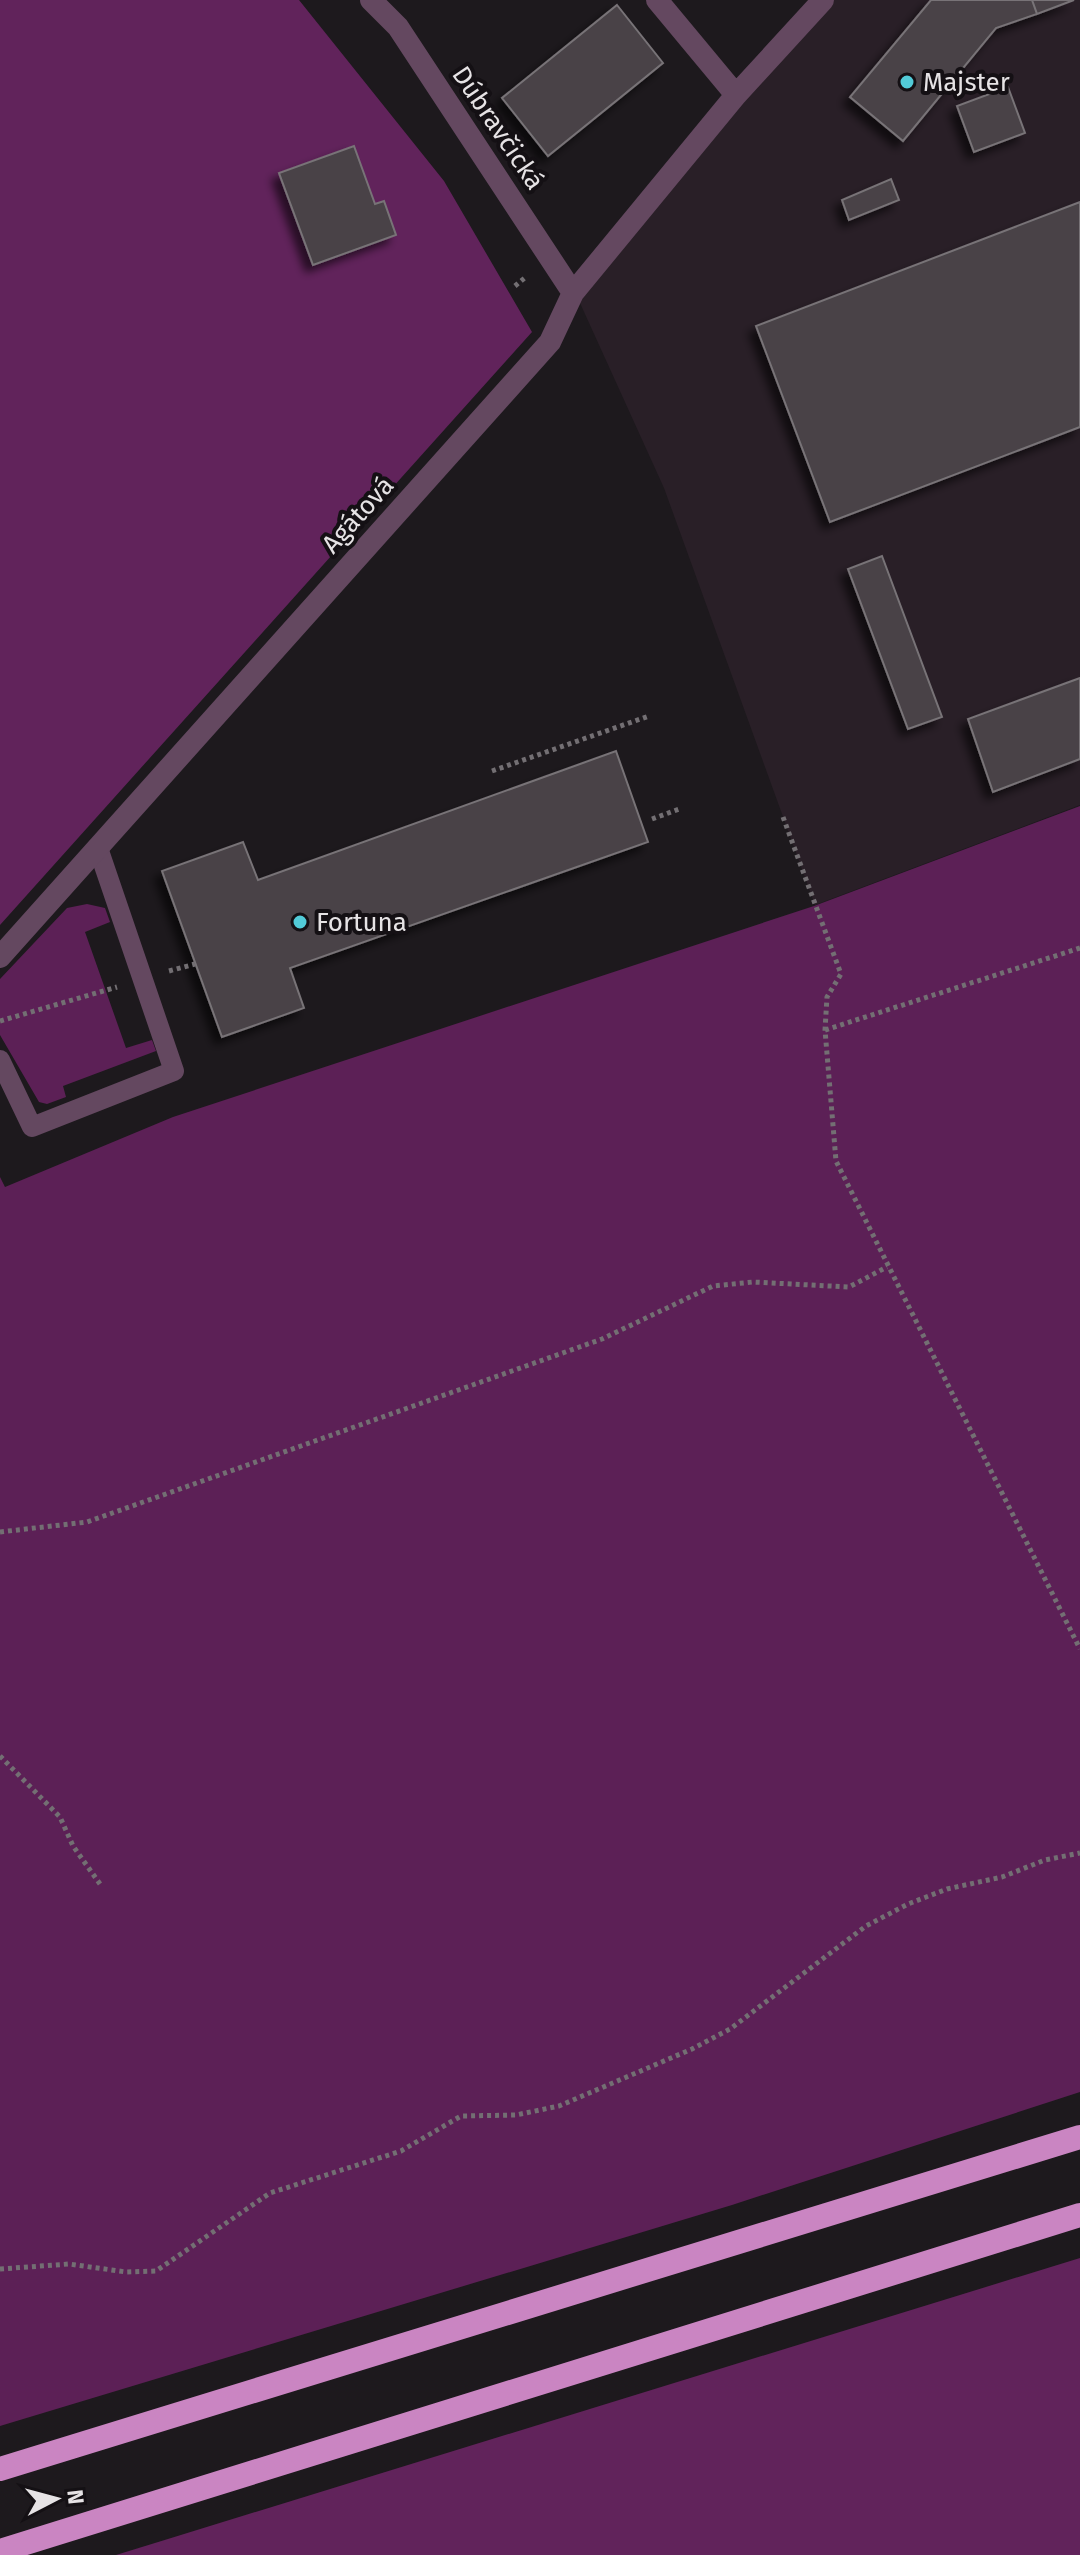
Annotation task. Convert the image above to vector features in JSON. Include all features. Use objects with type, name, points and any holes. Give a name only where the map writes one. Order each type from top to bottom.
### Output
[{"type":"highway","points":[[0,2469],[1080,2137]]},
{"type":"highway","points":[[0,2551],[1080,2215]]},
{"type":"street","name":"Dúbravčická","points":[[371,0],[398,27],[573,293]]},
{"type":"street","points":[[657,0],[736,95]]},
{"type":"street","name":"Agátová","points":[[0,957],[550,342],[573,293],[736,95],[823,0]]},
{"type":"lane","points":[[0,1060],[32,1127],[174,1071],[98,848]]},
{"type":"path","points":[[492,771],[649,716]]},
{"type":"path","points":[[652,819],[682,808]]},
{"type":"path","points":[[783,817],[841,974],[827,997],[825,1030],[836,1161],[1080,1649]]},
{"type":"path","points":[[825,1030],[1080,948]]},
{"type":"path","points":[[0,1021],[195,964]]},
{"type":"path","points":[[0,1532],[87,1522],[602,1339],[713,1286],[753,1282],[849,1287],[887,1267]]},
{"type":"path","points":[[0,1756],[60,1817],[73,1846],[100,1884]]},
{"type":"path","points":[[0,2269],[69,2264],[126,2272],[156,2271],[270,2193],[401,2151],[461,2116],[516,2115],[559,2106],[692,2049],[730,2029],[866,1926],[908,1904],[947,1889],[1002,1877],[1045,1860],[1080,1853]]},
{"type":"shaded area","points":[[0,0],[299,0],[444,181],[532,332],[0,925]]},
{"type":"shaded area","points":[[825,0],[1080,0],[1080,805],[815,905],[664,488],[575,292]]},
{"type":"shaded area","points":[[1080,806],[1080,2092],[732,2205],[0,2426],[0,1177],[5,1187],[173,1117],[814,906]]},
{"type":"shaded area","points":[[87,904],[105,908],[110,922],[85,932],[126,1048],[152,1040],[156,1051],[63,1086],[66,1097],[47,1104],[39,1102],[0,1035],[0,979],[67,908]]},
{"type":"shaded area","points":[[1080,2258],[1080,2555],[116,2555]]},
{"type":"building","name":"Majster","points":[[931,0],[1032,0],[1037,14],[996,28],[903,141],[850,97]]},
{"type":"building","points":[[1032,0],[1074,0],[1037,14]]},
{"type":"building","points":[[617,5],[663,63],[548,156],[502,98]]},
{"type":"building","points":[[1008,87],[1025,133],[974,152],[957,106]]},
{"type":"building","points":[[354,146],[375,204],[384,201],[396,235],[313,265],[279,173]]},
{"type":"building","points":[[891,179],[899,200],[849,220],[842,200]]},
{"type":"building","points":[[1080,202],[1080,427],[830,522],[756,326]]},
{"type":"building","points":[[882,556],[942,717],[908,729],[848,569]]},
{"type":"building","points":[[1080,678],[1080,759],[993,792],[968,719]]},
{"type":"building","name":"Fortuna","points":[[616,751],[648,842],[290,968],[304,1008],[222,1037],[162,871],[243,842],[258,880]]},
{"type":"place","name":"Majster","points":[[907,82]]},
{"type":"place","name":"Fortuna","points":[[300,922]]}]
